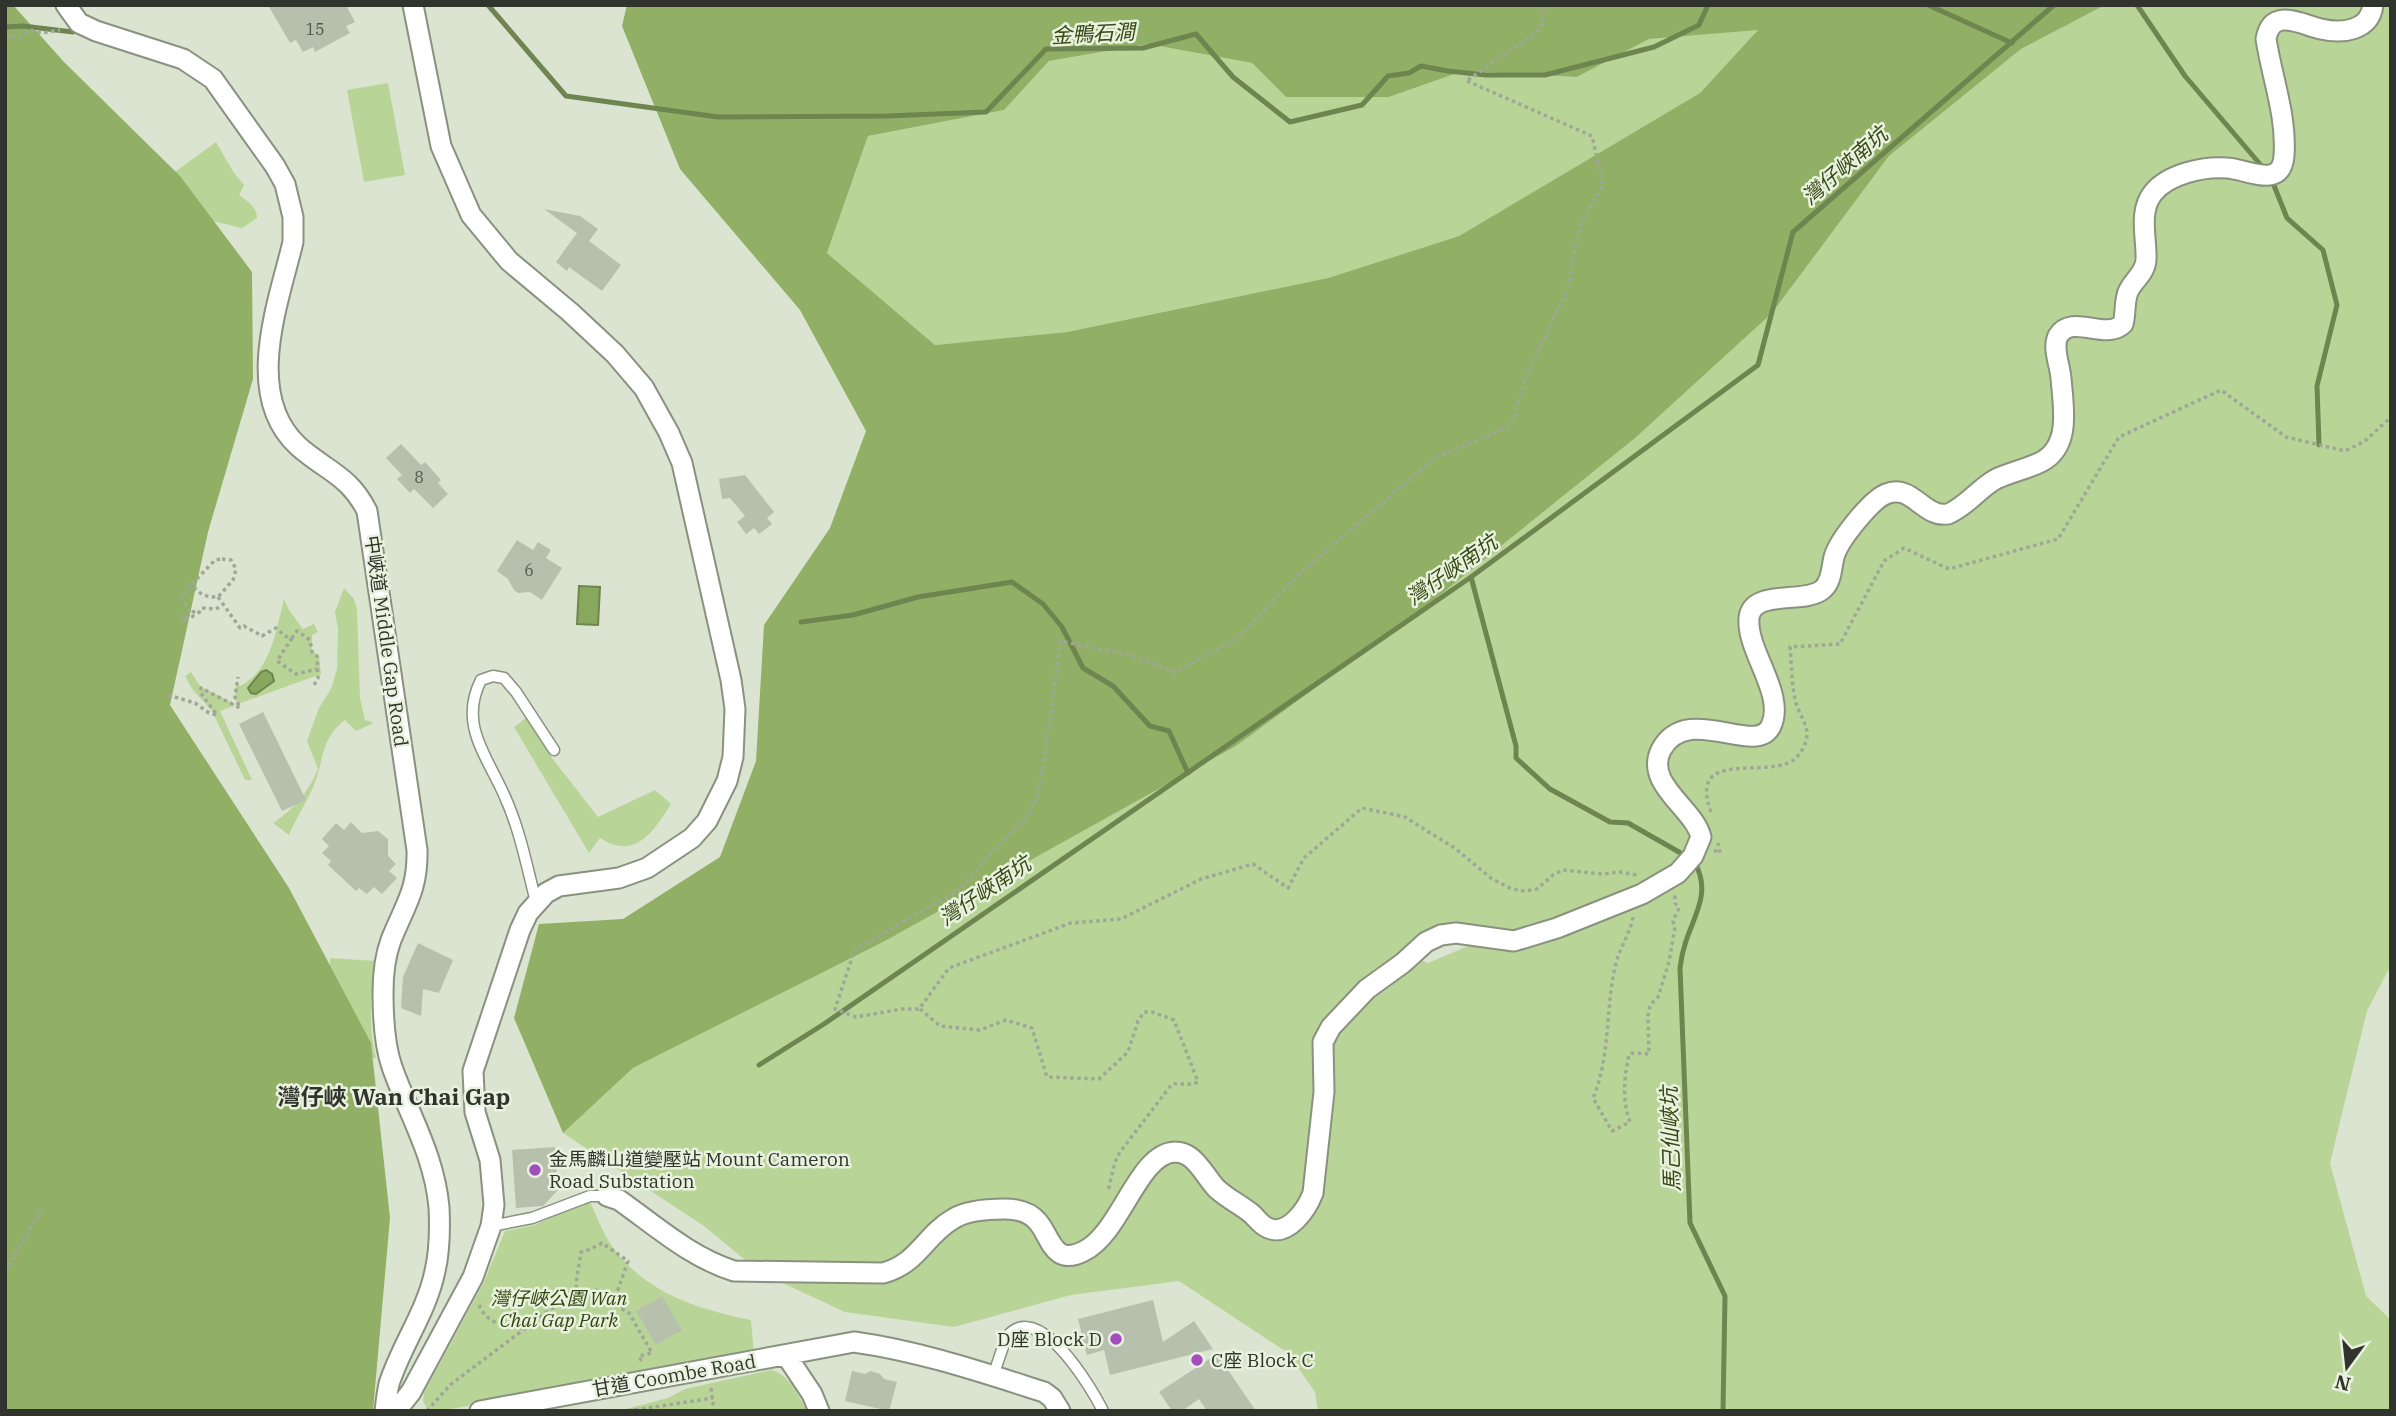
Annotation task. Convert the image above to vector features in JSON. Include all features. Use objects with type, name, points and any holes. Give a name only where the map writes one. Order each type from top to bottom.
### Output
[{"type":"street","points":[[396,1411],[411,1392],[473,1277],[491,1226],[495,1205],[489,1160],[475,1112],[473,1071],[520,930],[536,902],[559,886],[619,878],[647,868],[692,838],[707,821],[727,781],[733,757],[735,709],[731,680],[682,463],[669,433],[644,388],[615,354],[509,261],[471,215],[441,146],[413,5]]},
{"type":"street","points":[[607,1196],[619,1200],[692,1253],[734,1271],[883,1273],[909,1261],[952,1219],[995,1209],[1017,1210],[1031,1216],[1042,1227],[1049,1243],[1057,1252],[1072,1255],[1084,1252],[1109,1230],[1146,1171],[1163,1156],[1174,1152],[1193,1160],[1216,1188],[1263,1226],[1279,1230],[1290,1226],[1313,1193],[1324,1092],[1322,1053],[1324,1038],[1331,1027],[1367,989],[1426,942],[1441,935],[1457,933],[1514,941],[1557,928],[1633,898],[1672,877],[1709,841],[1660,778],[1658,765],[1660,755],[1671,738],[1689,729],[1701,728],[1753,736],[1764,734],[1770,728],[1773,716],[1771,697],[1754,647],[1749,619],[1755,606],[1767,600],[1804,597],[1822,590],[1829,580],[1835,553],[1842,541],[1873,504],[1886,494],[1898,491],[1906,493],[1932,512],[1948,514],[1956,511],[1990,483],[2043,461],[2051,455],[2059,442],[2063,426],[2056,341],[2062,331],[2071,327],[2106,331],[2123,324],[2129,291],[2146,266],[2144,212],[2152,194],[2169,180],[2197,171],[2227,168],[2266,176],[2281,167],[2284,151],[2280,108],[2266,39],[2269,29],[2278,22],[2289,20],[2321,29],[2354,29],[2369,18],[2374,5]]},
{"type":"street","name":"中峽道 Middle Gap Road","points":[[71,12],[79,23],[96,31],[183,59],[198,67],[213,79],[275,166],[285,184],[294,227],[293,242],[269,345],[267,371],[272,400],[279,421],[288,436],[350,484],[367,511],[418,871],[412,896],[390,942],[385,967],[383,994],[387,1045],[391,1066],[428,1151],[435,1179],[439,1230],[435,1272],[428,1295],[389,1384],[385,1411]]},
{"type":"street","name":"甘道 Coombe Road","points":[[480,1411],[854,1342],[940,1360],[1044,1392],[1052,1398],[1060,1411]]},
{"type":"street","points":[[786,1355],[812,1394],[819,1411]]},
{"type":"lane","points":[[536,902],[505,797],[477,739],[472,706],[481,680],[493,676],[504,678],[554,750]]},
{"type":"lane","points":[[491,1226],[532,1218],[590,1196],[607,1196]]},
{"type":"lane","points":[[993,1376],[1009,1333],[1020,1327],[1032,1328],[1070,1359],[1090,1385],[1103,1411]]},
{"type":"path","points":[[1106,1198],[1120,1152],[1172,1084],[1190,1086],[1198,1082],[1174,1020],[1144,1012],[1138,1021],[1128,1052],[1099,1079],[1047,1077],[1032,1028],[1006,1020],[980,1030],[940,1026],[919,1009],[902,1009],[856,1017],[835,1009],[855,949],[961,889],[984,860],[1028,816],[1038,795],[1060,641],[1131,655],[1174,672],[1238,638],[1296,577],[1436,457],[1511,426],[1526,377],[1568,288],[1579,226],[1603,185],[1592,136],[1466,81],[1541,29],[1545,5]]},
{"type":"path","points":[[5,36],[20,37],[30,30],[42,33],[59,30],[71,12]]},
{"type":"path","points":[[1714,819],[1705,796],[1707,784],[1713,777],[1727,768],[1779,766],[1791,762],[1800,754],[1807,739],[1806,724],[1797,705],[1790,647],[1840,644],[1884,561],[1904,548],[1949,569],[2057,539],[2119,437],[2221,390],[2286,437],[2345,451],[2365,441],[2391,417]]},
{"type":"path","points":[[187,621],[181,618],[181,615],[191,618],[193,616],[181,598],[215,560],[231,560],[236,569],[233,580],[218,597]]},
{"type":"path","points":[[192,584],[197,592],[218,597],[240,628],[244,626],[262,636],[276,628],[292,638]]},
{"type":"path","points":[[190,611],[198,614],[202,608],[216,609],[223,604]]},
{"type":"path","points":[[313,687],[318,678],[318,669],[317,656],[310,648],[310,640],[297,631],[277,661],[296,674],[318,669]]},
{"type":"path","points":[[168,695],[216,715],[200,692],[201,688],[240,708],[235,697],[238,677]]},
{"type":"path","points":[[919,1009],[949,968],[1072,923],[1121,919],[1201,879],[1253,864],[1288,888],[1304,858],[1362,808],[1405,817],[1456,849],[1492,879],[1512,889],[1537,889],[1563,870],[1672,877],[1675,902],[1679,908],[1674,921],[1669,962],[1658,997],[1650,1005],[1649,1054],[1629,1055],[1624,1090],[1630,1122],[1612,1131],[1593,1098],[1602,1077],[1616,960],[1629,934],[1634,915],[1633,898]]},
{"type":"path","points":[[5,1272],[42,1209]]},
{"type":"path","points":[[577,1295],[576,1283],[581,1252],[603,1243],[628,1261],[614,1301]]},
{"type":"path","points":[[473,1277],[480,1310],[505,1327],[524,1328]]},
{"type":"path","points":[[427,1411],[450,1385],[567,1297],[595,1290],[608,1292],[614,1301],[629,1313],[652,1353],[639,1356],[641,1360],[655,1357]]},
{"type":"path","points":[[642,1366],[650,1364]]},
{"type":"path","points":[[628,1411],[713,1398]]},
{"type":"green space","points":[[2105,5],[2391,5],[2391,965],[2367,1011],[2330,1163],[2366,1296],[2391,1320],[2391,1411],[1318,1411],[1315,1392],[1288,1353],[1179,1281],[1071,1295],[954,1327],[845,1312],[761,1273],[704,1226],[563,1133],[633,1068],[885,941],[1236,746],[1772,313],[1889,156],[2021,49]],"holes":[[[1469,930],[1466,947],[1428,963],[1416,958]]]},
{"type":"green space","points":[[1759,29],[1700,93],[1459,236],[1328,278],[1067,332],[935,345],[827,253],[868,136],[1004,110],[1049,61],[1148,44],[1252,63],[1286,97],[1389,97],[1463,71],[1577,77],[1649,39]]},
{"type":"green space","points":[[388,83],[405,175],[364,182],[347,90]]},
{"type":"green space","points":[[216,142],[244,185],[239,195],[257,214],[257,218],[242,228],[205,219],[168,177]]},
{"type":"green space","points":[[344,588],[354,599],[357,609],[360,698],[365,720],[374,723],[356,731],[345,720],[331,734],[314,785],[289,835],[273,823],[300,800],[318,769],[307,741],[319,708],[331,689],[337,669],[338,629],[335,612]]},
{"type":"green space","points":[[284,599],[303,629],[314,624],[318,632],[312,635],[312,647],[319,655],[321,674],[238,704],[235,699],[236,684],[240,686],[250,679],[265,660],[275,636]]},
{"type":"green space","points":[[191,672],[200,686],[236,705],[220,711],[252,780],[245,780],[212,711],[193,690],[185,676]]},
{"type":"green space","points":[[526,718],[552,758],[598,817],[655,790],[671,804],[658,824],[642,840],[633,844],[612,844],[600,838],[589,853],[514,727]]},
{"type":"green space","points":[[330,958],[375,961],[371,1022],[376,1058],[331,1059]]},
{"type":"green space","name":"灣仔峽公園 Wan Chai Gap Park","points":[[590,1202],[612,1246],[640,1276],[692,1304],[751,1320],[754,1353],[440,1411],[427,1408],[423,1401],[424,1393],[484,1282],[505,1231],[535,1225],[565,1210]]},
{"type":"green space","points":[[771,1370],[788,1381],[807,1411],[622,1410],[668,1398],[685,1389]]},
{"type":"shaded area","points":[[5,5],[13,5],[64,62],[180,176],[252,272],[253,379],[208,532],[170,705],[289,888],[371,1043],[390,1218],[373,1411],[5,1411]]},
{"type":"shaded area","points":[[627,5],[2105,5],[2021,49],[1889,156],[1772,313],[1635,438],[1420,611],[1236,746],[885,941],[633,1068],[563,1133],[514,1018],[539,924],[623,919],[720,857],[756,761],[764,625],[830,528],[866,431],[800,310],[680,169],[622,26]],"holes":[[[1758,30],[1700,93],[1459,236],[1328,278],[1067,332],[935,345],[827,253],[868,136],[1004,110],[1049,61],[1148,44],[1252,63],[1286,97],[1389,97],[1463,71],[1577,77],[1649,39]]]},
{"type":"shaded area","points":[[579,586],[600,587],[598,625],[577,624]]},
{"type":"shaded area","points":[[266,670],[272,674],[274,681],[256,694],[251,693],[248,688],[261,672]]},
{"type":"building","points":[[268,5],[346,5],[355,22],[346,26],[350,33],[315,52],[313,47],[303,52],[296,40],[290,43]]},
{"type":"building","points":[[544,209],[580,216],[598,229],[589,241],[621,265],[602,291],[569,267],[567,271],[556,262],[577,233]]},
{"type":"building","points":[[401,444],[421,465],[425,462],[441,480],[438,483],[448,494],[433,508],[414,489],[410,493],[397,479],[402,475],[386,458]]},
{"type":"building","points":[[745,475],[774,512],[767,518],[772,524],[759,534],[754,528],[746,534],[737,522],[745,516],[730,498],[722,499],[719,479]]},
{"type":"building","points":[[517,540],[533,550],[538,542],[551,550],[546,558],[562,568],[542,600],[530,592],[518,593],[508,579],[497,571]]},
{"type":"building","points":[[263,712],[306,800],[282,811],[239,724]]},
{"type":"building","points":[[351,822],[362,833],[378,831],[388,839],[388,856],[396,864],[389,871],[397,878],[382,894],[374,887],[367,894],[359,888],[356,891],[328,865],[331,861],[322,853],[329,846],[322,839],[336,823],[344,830]]},
{"type":"building","points":[[418,943],[453,960],[439,993],[423,989],[421,1016],[401,1008],[403,977]]},
{"type":"building","name":"金馬麟山道變壓站 Mount Cameron Road Substation","points":[[555,1147],[558,1190],[543,1206],[516,1208],[512,1150]]},
{"type":"building","points":[[662,1296],[682,1330],[656,1345],[636,1311]]},
{"type":"building","name":"D座 Block D","points":[[1153,1300],[1163,1342],[1194,1321],[1213,1349],[1110,1375],[1104,1350],[1087,1355],[1078,1319]]},
{"type":"building","name":"C座 Block C","points":[[1217,1354],[1256,1411],[1207,1411],[1199,1399],[1182,1411],[1172,1411],[1159,1392]]},
{"type":"building","points":[[852,1371],[865,1374],[871,1371],[880,1374],[884,1379],[897,1382],[889,1411],[845,1401]]},
{"type":"waterway","name":"金鴨石澗","points":[[488,5],[566,96],[718,117],[886,116],[986,112],[1046,49],[1143,48],[1196,34],[1233,77],[1290,122],[1362,105],[1388,76],[1409,73],[1421,66],[1486,75],[1545,75],[1654,47],[1699,25],[1708,5]]},
{"type":"waterway","points":[[1928,5],[2012,43]]},
{"type":"waterway","name":"灣仔峽南坑","points":[[759,1065],[824,1024],[1471,577],[1758,365],[1793,232],[2054,5]]},
{"type":"waterway","points":[[2137,5],[2185,76],[2265,170]]},
{"type":"waterway","points":[[5,27],[23,26],[73,32]]},
{"type":"waterway","points":[[2271,178],[2287,218],[2323,250],[2337,305],[2317,386],[2319,445]]},
{"type":"waterway","name":"馬己仙峽坑","points":[[1471,577],[1516,746],[1516,758],[1550,789],[1610,822],[1628,823],[1686,856]]},
{"type":"waterway","points":[[801,622],[853,615],[918,597],[1012,582],[1043,604],[1062,627],[1083,668],[1113,686],[1150,726],[1169,731],[1188,773]]},
{"type":"waterway","name":"馬己仙峽坑","points":[[1695,863],[1700,874],[1702,893],[1680,968],[1690,1223],[1725,1296],[1723,1411]]},
{"type":"place","name":"金馬麟山道變壓站 Mount Cameron Road Substation","points":[[535,1170]]},
{"type":"place","name":"D座 Block D","points":[[1116,1339]]},
{"type":"place","name":"C座 Block C","points":[[1197,1360]]},
{"type":"district","name":"灣仔峽 Wan Chai Gap","points":[[394,1097]]}]
